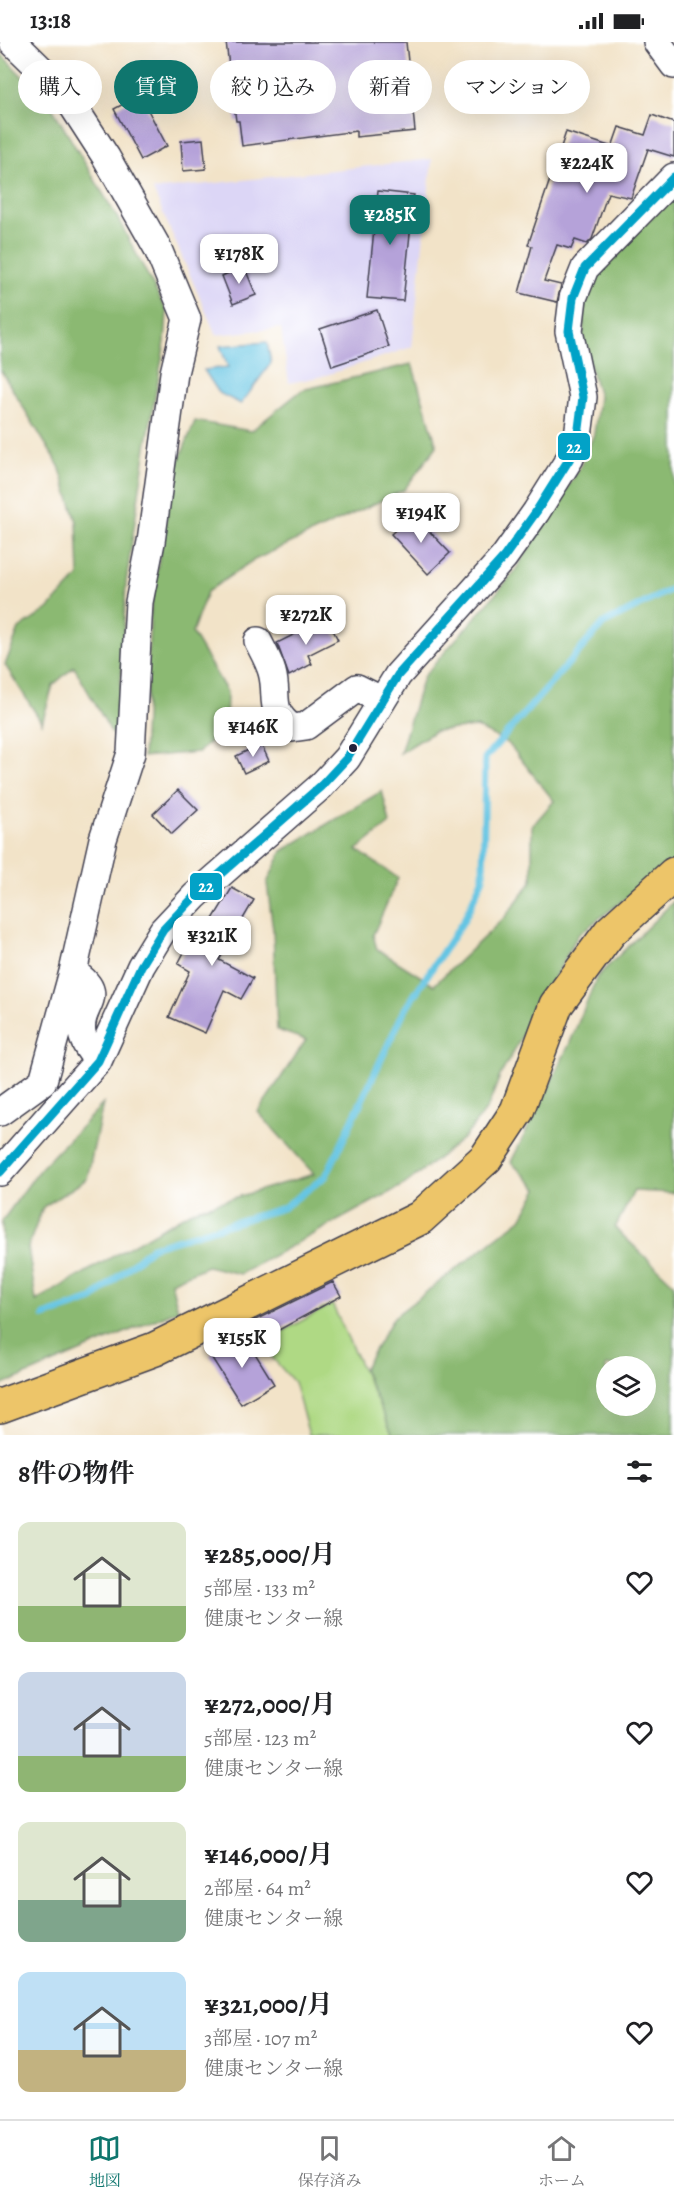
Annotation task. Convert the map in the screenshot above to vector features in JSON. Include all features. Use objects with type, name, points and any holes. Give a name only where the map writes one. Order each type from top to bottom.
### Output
[{"type":"main road","points":[[0,1406],[154,1349],[420,1218],[486,1158],[517,1111],[556,1005],[610,932],[674,874]]},
{"type":"street","points":[[0,1112],[42,1081],[73,972],[103,839],[131,753],[139,602],[151,542],[174,372],[187,320],[157,247],[106,157],[64,92],[13,42]]},
{"type":"street","points":[[657,42],[665,49],[674,65]]},
{"type":"street","points":[[0,1172],[99,1061],[141,966],[163,930],[195,896],[321,786],[347,758],[381,700],[426,641],[504,557],[570,458],[578,436],[583,397],[569,331],[573,298],[585,268],[674,177]]},
{"type":"street","points":[[258,641],[273,673],[274,706],[282,720],[292,728],[306,726],[357,688],[381,700]]},
{"type":"street","points":[[73,972],[88,983],[91,992],[91,1004],[85,1014],[81,1031],[86,1044],[99,1061]]},
{"type":"shaded area","points":[[432,159],[412,347],[323,376],[289,383],[281,328],[216,335],[153,190]]},
{"type":"green space","points":[[0,53],[18,72],[18,114],[56,114],[117,217],[167,312],[165,342],[146,447],[126,582],[118,744],[74,667],[53,685],[42,723],[5,665],[19,629],[48,609],[79,576],[77,522],[59,466],[0,369]]},
{"type":"green space","points":[[674,195],[674,861],[578,935],[500,1076],[488,1107],[465,1137],[405,1184],[240,1274],[207,1266],[171,1282],[178,1310],[0,1386],[2,1221],[39,1170],[103,1104],[87,1179],[43,1207],[28,1247],[36,1301],[193,1210],[314,1174],[258,1112],[306,1040],[277,1030],[273,930],[267,883],[282,851],[382,791],[390,823],[357,850],[398,878],[373,935],[377,949],[434,985],[505,917],[532,881],[532,826],[554,801],[508,743],[476,727],[435,731],[400,753],[423,677],[513,574],[581,466],[594,434],[599,397],[583,342],[584,305],[597,270]]},
{"type":"green space","points":[[412,364],[437,446],[404,490],[252,561],[207,592],[192,633],[227,692],[226,726],[199,752],[143,757],[151,604],[174,473],[195,421],[251,431],[302,390]]},
{"type":"green space","points":[[674,901],[674,1193],[634,1191],[615,1228],[674,1284],[674,1435],[393,1435],[363,1369],[394,1317],[521,1219],[538,1189],[511,1162],[569,1045],[597,977]]},
{"type":"green space","points":[[332,1304],[393,1435],[309,1435],[294,1382],[260,1344]]},
{"type":"water","points":[[267,342],[271,363],[241,404],[219,393],[204,370],[228,367],[220,346]]},
{"type":"building","points":[[226,42],[406,42],[408,60],[348,60],[348,114],[413,114],[415,131],[356,137],[356,131],[242,146],[239,121],[236,121],[235,114],[336,114],[336,60],[228,60]]},
{"type":"building","points":[[117,114],[150,114],[167,146],[141,160]]},
{"type":"building","points":[[652,115],[674,123],[674,157],[648,149],[631,198],[608,193],[592,239],[587,244],[575,240],[571,249],[557,245],[544,281],[561,285],[557,302],[519,293],[532,246],[528,245],[566,132],[612,147],[619,127],[645,135]]},
{"type":"building","points":[[203,139],[206,169],[183,171],[181,141]]},
{"type":"building","points":[[378,191],[414,195],[403,301],[367,298]]},
{"type":"building","points":[[244,266],[256,295],[233,304],[222,276]]},
{"type":"building","points":[[377,310],[389,347],[332,366],[320,329]]},
{"type":"building","points":[[413,514],[450,553],[428,574],[391,534]]},
{"type":"building","points":[[327,618],[338,640],[308,655],[312,664],[289,676],[277,643]]},
{"type":"building","points":[[261,744],[269,761],[244,773],[236,756]]},
{"type":"building","points":[[178,790],[198,810],[172,834],[153,814]]},
{"type":"building","points":[[232,888],[254,900],[219,960],[253,978],[241,999],[224,990],[205,1033],[169,1017],[190,971],[178,964],[189,943],[196,947]]},
{"type":"building","points":[[333,1282],[341,1296],[257,1342],[247,1324]]},
{"type":"building","points":[[243,1334],[274,1384],[241,1404],[210,1355]]},
{"type":"waterway","points":[[44,1316],[91,1300],[152,1247],[283,1208],[326,1176],[405,1009],[464,920],[483,878],[485,758],[603,624],[674,588]]},
{"type":"transit line","name":"22","points":[[0,1172],[98,1061],[141,966],[163,930],[195,896],[321,786],[347,758],[398,675],[504,557],[536,512],[570,458],[578,436],[583,397],[569,331],[573,298],[585,268],[674,177]]}]
